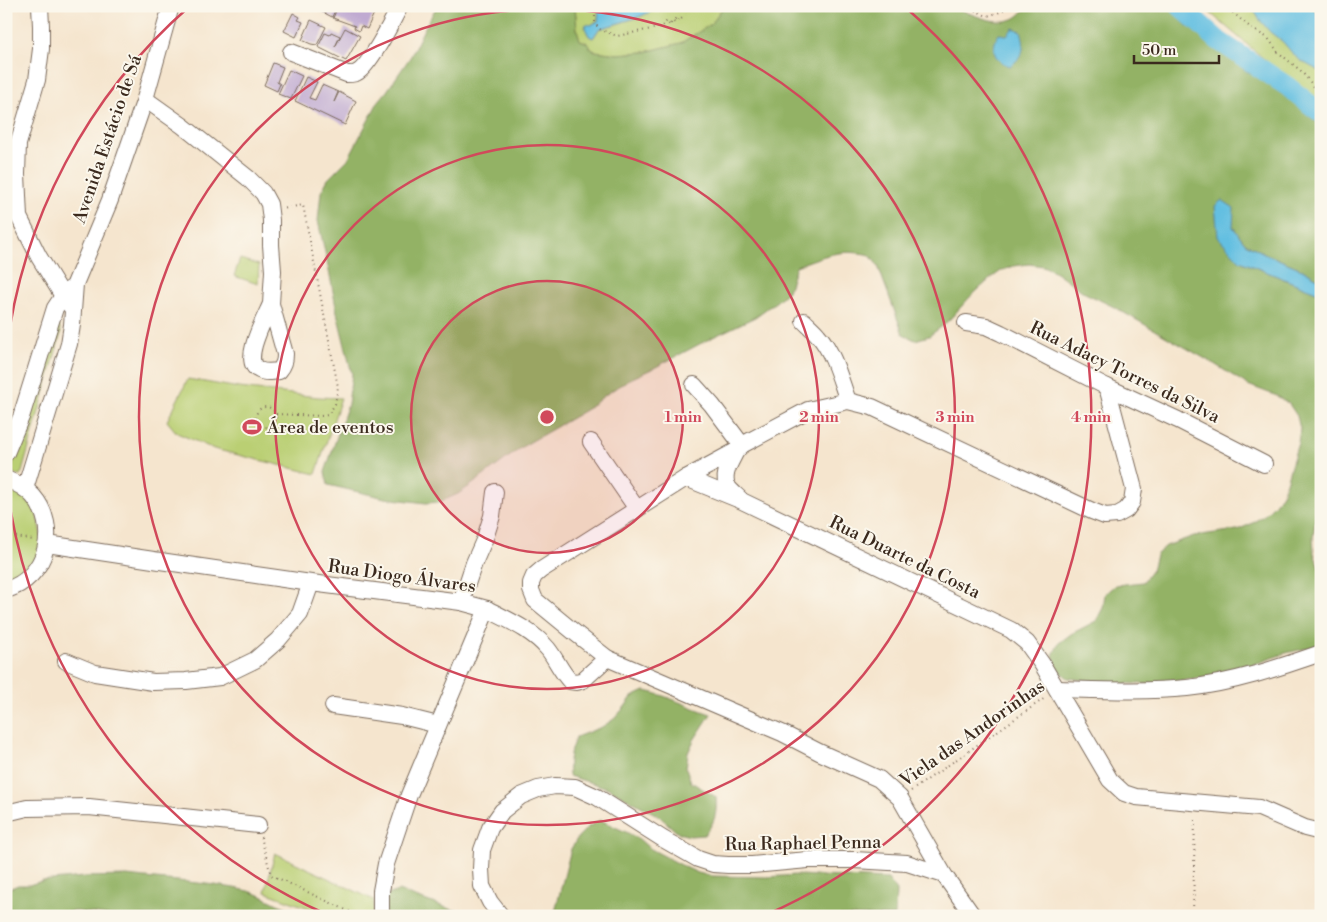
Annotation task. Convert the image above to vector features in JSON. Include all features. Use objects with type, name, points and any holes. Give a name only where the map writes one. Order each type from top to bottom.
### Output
[{"type":"street","points":[[40,6],[41,49],[37,80],[18,144],[13,219],[68,302]]},
{"type":"street","name":"Avenida Estácio de Sá","points":[[25,489],[68,344],[72,325],[68,302],[110,200],[145,99],[171,6]]},
{"type":"street","points":[[291,52],[348,74],[355,74],[362,69],[380,43],[400,6]]},
{"type":"street","points":[[145,99],[183,126],[248,178],[263,193],[269,204],[270,211],[273,271],[271,304]]},
{"type":"street","name":"Avenida Estácio de Sá","points":[[6,453],[21,417],[55,308],[68,302]]},
{"type":"street","points":[[804,321],[819,336],[828,349],[848,401]]},
{"type":"street","name":"Rua Adacy Torres da Silva","points":[[966,323],[986,326],[1264,464]]},
{"type":"street","points":[[694,385],[712,405],[739,448]]},
{"type":"street","points":[[973,916],[944,875],[900,798],[878,779],[782,733],[607,658],[535,600],[531,590],[531,583],[534,576],[541,570],[686,478],[808,410],[848,401],[872,407],[1092,512],[1105,516],[1117,515],[1126,510],[1132,502],[1134,489],[1107,387]]},
{"type":"street","points":[[591,442],[637,509]]},
{"type":"street","points":[[739,448],[726,470],[726,480],[728,487],[740,500]]},
{"type":"street","name":"Rua Duarte da Costa","points":[[686,478],[740,500],[1012,630],[1027,643],[1042,664],[1110,780],[1124,793],[1136,797],[1259,808],[1305,828],[1321,832]]},
{"type":"street","points":[[6,479],[25,489],[33,496],[42,510],[47,526],[48,544],[40,564],[33,573],[23,583],[6,590]]},
{"type":"street","points":[[461,602],[492,516],[495,492]]},
{"type":"street","name":"Rua Diogo Álvares","points":[[48,544],[311,583],[461,602],[487,609],[409,795],[386,864],[381,891],[381,916]]},
{"type":"street","points":[[66,661],[95,673],[153,682],[186,682],[220,677],[255,660],[278,640],[300,614],[311,583]]},
{"type":"street","points":[[487,609],[536,637],[558,662],[564,676],[570,681],[577,682],[583,680],[607,658]]},
{"type":"street","points":[[1057,689],[1145,690],[1188,688],[1272,670],[1321,653]]},
{"type":"street","points":[[333,706],[402,716],[438,725]]},
{"type":"street","name":"Rua Raphael Penna","points":[[501,916],[490,902],[482,886],[482,850],[490,828],[502,811],[521,796],[538,789],[555,786],[575,787],[596,797],[663,839],[698,859],[713,864],[736,865],[808,860],[854,860],[907,863],[944,875]]},
{"type":"street","points":[[6,814],[27,808],[89,807],[258,826]]},
{"type":"street","points":[[907,863],[926,844]]},
{"type":"path","points":[[595,6],[595,22],[599,29],[617,36],[661,27],[667,21],[670,26],[672,21],[675,24],[675,19],[678,21],[679,18],[681,19],[685,16]]},
{"type":"path","points":[[966,6],[987,16],[1000,12],[1009,6]]},
{"type":"path","points":[[1225,6],[1252,28],[1268,38],[1278,52],[1301,71],[1315,88],[1321,90]]},
{"type":"path","points":[[270,211],[303,205],[338,387],[335,404],[328,415],[276,414],[269,408],[263,408],[258,412],[257,419],[262,426],[268,426],[274,423],[276,414]]},
{"type":"path","points":[[6,536],[48,544]]},
{"type":"path","name":"Viela das Andorinhas","points":[[900,798],[1057,689]]},
{"type":"path","points":[[1193,916],[1196,802]]},
{"type":"path","points":[[258,826],[271,876],[359,916]]},
{"type":"green space","points":[[437,6],[575,6],[577,30],[580,40],[588,43],[591,49],[595,51],[617,54],[645,52],[681,43],[710,25],[724,6],[948,6],[989,20],[1005,21],[1015,18],[1028,6],[1169,6],[1186,25],[1225,53],[1246,71],[1258,77],[1293,102],[1321,126],[1321,280],[1304,270],[1245,243],[1233,227],[1222,200],[1240,261],[1321,294],[1321,494],[1316,512],[1313,538],[1314,553],[1321,573],[1321,645],[1286,653],[1233,672],[1210,677],[1153,684],[1110,683],[1068,678],[1057,669],[1053,655],[1059,643],[1071,634],[1096,621],[1103,608],[1105,594],[1115,585],[1143,582],[1152,570],[1156,555],[1166,546],[1194,536],[1237,530],[1263,516],[1275,504],[1283,492],[1298,443],[1300,429],[1297,416],[1289,404],[1277,396],[1248,385],[1112,306],[1085,293],[1056,272],[1043,266],[1029,264],[1014,266],[1001,271],[969,298],[940,328],[929,336],[915,340],[903,334],[878,266],[870,255],[850,252],[824,256],[796,266],[788,291],[755,317],[628,380],[589,408],[525,445],[458,494],[440,502],[426,503],[385,498],[328,485],[325,472],[348,404],[352,374],[318,221],[321,192],[328,179],[348,159],[378,102],[411,56]]},
{"type":"green space","points":[[575,6],[599,6],[598,21],[591,25],[587,32],[593,38],[599,29],[639,17],[663,6],[724,6],[710,25],[681,43],[645,52],[617,54],[595,51],[591,49],[588,43],[580,40],[577,30]]},
{"type":"green space","points":[[1202,6],[1321,6],[1321,103],[1291,82]]},
{"type":"green space","points":[[240,259],[259,265],[258,284],[234,276]]},
{"type":"green space","points":[[59,325],[61,333],[22,472],[20,475],[15,475],[12,470],[15,455],[52,331]]},
{"type":"green space","name":"Área de eventos","points":[[188,379],[239,388],[341,398],[316,474],[214,449],[177,433],[167,421]]},
{"type":"green space","points":[[6,479],[33,496],[45,554],[6,590]]},
{"type":"green space","points":[[645,691],[711,714],[694,740],[688,753],[686,768],[691,782],[716,797],[714,818],[704,835],[690,836],[678,833],[659,816],[608,788],[569,776],[570,756],[576,737],[602,727],[614,719],[632,697]]},
{"type":"green space","points":[[600,820],[639,839],[649,848],[687,868],[711,876],[767,877],[797,875],[888,879],[896,891],[895,916],[554,916],[571,849],[578,837],[588,827]]},
{"type":"green space","points":[[275,853],[374,900],[373,916],[330,916],[265,892]]},
{"type":"green space","points":[[127,876],[249,891],[283,906],[314,916],[111,916],[75,911],[43,916],[6,916],[6,890],[18,885],[84,877]]},
{"type":"green space","points":[[398,891],[477,916],[384,916],[385,896]]},
{"type":"water","points":[[599,6],[663,6],[639,17],[599,29],[593,38],[589,36],[585,28],[586,24],[591,25],[598,21]]},
{"type":"water","points":[[1252,6],[1311,6],[1321,18],[1321,72],[1301,61],[1283,42],[1270,32],[1259,19]]},
{"type":"water","points":[[1013,28],[1021,31],[1023,51],[1015,63],[1010,66],[1000,61],[994,49],[999,34],[1007,35]]},
{"type":"water","points":[[1222,200],[1234,208],[1233,227],[1245,243],[1304,270],[1321,280],[1321,294],[1240,261],[1218,237],[1215,206]]},
{"type":"building","points":[[318,6],[337,6],[332,17],[317,9]]},
{"type":"building","points":[[338,6],[372,6],[372,10],[375,11],[367,29],[361,26],[359,31],[354,28],[355,26],[333,18]]},
{"type":"building","points":[[293,13],[300,17],[298,20],[303,22],[296,37],[284,31]]},
{"type":"building","points":[[311,20],[326,27],[317,45],[302,40]]},
{"type":"building","points":[[345,28],[360,36],[346,61],[318,47],[325,33],[330,35],[331,32],[340,36],[335,47]]},
{"type":"building","points":[[273,63],[283,67],[277,82],[280,84],[277,91],[264,85]]},
{"type":"building","points":[[289,70],[302,76],[291,99],[278,94]]},
{"type":"building","points":[[306,77],[317,82],[309,98],[315,100],[322,85],[338,92],[334,102],[339,92],[356,101],[345,125],[295,101]]},
{"type":"waterway","points":[[1180,6],[1219,41],[1287,86],[1321,113]]},
{"type":"place","name":"Área de eventos","points":[[252,427]]}]
